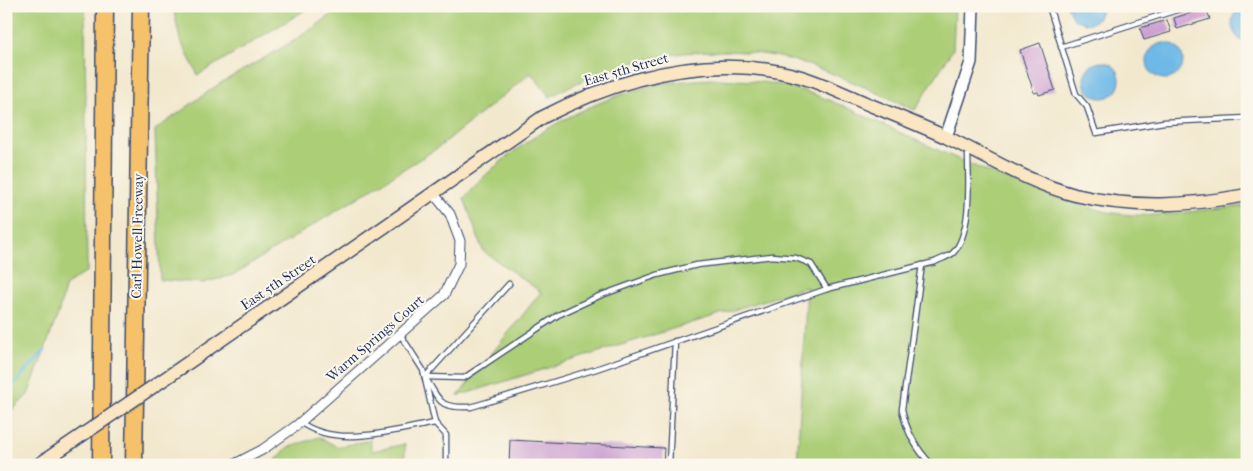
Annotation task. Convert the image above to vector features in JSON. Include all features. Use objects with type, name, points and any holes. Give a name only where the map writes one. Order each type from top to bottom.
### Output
[{"type":"highway","points":[[101,465],[105,6]]},
{"type":"highway","name":"Carl Howell Freeway","points":[[134,465],[141,6]]},
{"type":"main road","name":"East 5th Street","points":[[38,465],[434,194],[543,117],[580,99],[642,77],[690,68],[756,68],[800,77],[824,84],[946,137],[1030,179],[1059,190],[1114,203],[1179,205],[1247,195]]},
{"type":"street","points":[[946,137],[971,62],[973,6]]},
{"type":"street","name":"Warm Springs Court","points":[[233,465],[273,443],[300,422],[444,295],[459,264],[460,242],[455,222],[434,194]]},
{"type":"lane","points":[[1049,6],[1076,94],[1087,107],[1096,133],[1164,122],[1247,118]]},
{"type":"lane","points":[[1061,47],[1189,6]]},
{"type":"lane","points":[[400,334],[442,403],[449,408],[471,407],[596,368],[827,289],[922,265],[952,254],[960,240],[967,203],[968,148]]},
{"type":"lane","points":[[425,377],[464,378],[558,315],[607,293],[657,275],[697,265],[772,256],[796,258],[811,264],[827,289]]},
{"type":"lane","points":[[922,265],[902,409],[905,422],[916,447],[932,465]]},
{"type":"lane","points":[[425,377],[509,284]]},
{"type":"lane","points":[[669,465],[675,340]]},
{"type":"lane","points":[[425,377],[435,423],[446,435],[446,465]]},
{"type":"lane","points":[[300,422],[308,427],[331,435],[346,436],[435,423]]},
{"type":"green space","points":[[6,6],[85,6],[87,271],[66,285],[58,314],[28,395],[6,416]]},
{"type":"green space","points":[[173,6],[312,6],[198,75],[180,40]]},
{"type":"green space","points":[[344,6],[955,6],[953,49],[915,110],[829,72],[799,62],[768,55],[736,51],[703,51],[639,61],[608,70],[578,82],[550,97],[531,73],[439,147],[233,275],[203,283],[160,280],[155,130],[219,84],[297,39]]},
{"type":"green space","points":[[714,79],[771,83],[805,91],[848,108],[1000,177],[1049,195],[1099,210],[1117,214],[1154,215],[1247,206],[1247,465],[797,465],[807,287],[458,396],[541,292],[483,251],[464,198],[501,161],[523,145],[545,130],[593,105],[660,84]]},
{"type":"green space","points":[[319,437],[338,447],[370,440],[372,451],[405,444],[405,465],[277,465],[276,460],[287,448]]},
{"type":"water","points":[[1067,6],[1103,6],[1097,20],[1088,24],[1073,19]]},
{"type":"water","points":[[1242,6],[1247,6],[1247,44],[1241,41],[1232,27],[1234,16]]},
{"type":"water","points":[[1165,43],[1172,44],[1178,48],[1182,54],[1182,68],[1178,74],[1172,78],[1165,79],[1158,78],[1152,74],[1148,68],[1147,61],[1148,54],[1152,48],[1158,44]]},
{"type":"water","points":[[1102,62],[1109,63],[1115,67],[1119,73],[1119,87],[1115,93],[1109,97],[1102,98],[1095,97],[1089,93],[1085,87],[1084,80],[1085,73],[1089,67],[1095,63]]},
{"type":"building","points":[[1206,8],[1210,19],[1177,29],[1174,18]]},
{"type":"building","points":[[1167,20],[1171,32],[1144,40],[1140,28]]},
{"type":"building","points":[[1040,43],[1055,90],[1039,95],[1038,92],[1034,93],[1020,50]]},
{"type":"building","points":[[510,440],[664,448],[663,465],[509,465]]},
{"type":"waterway","points":[[6,393],[45,350]]}]
